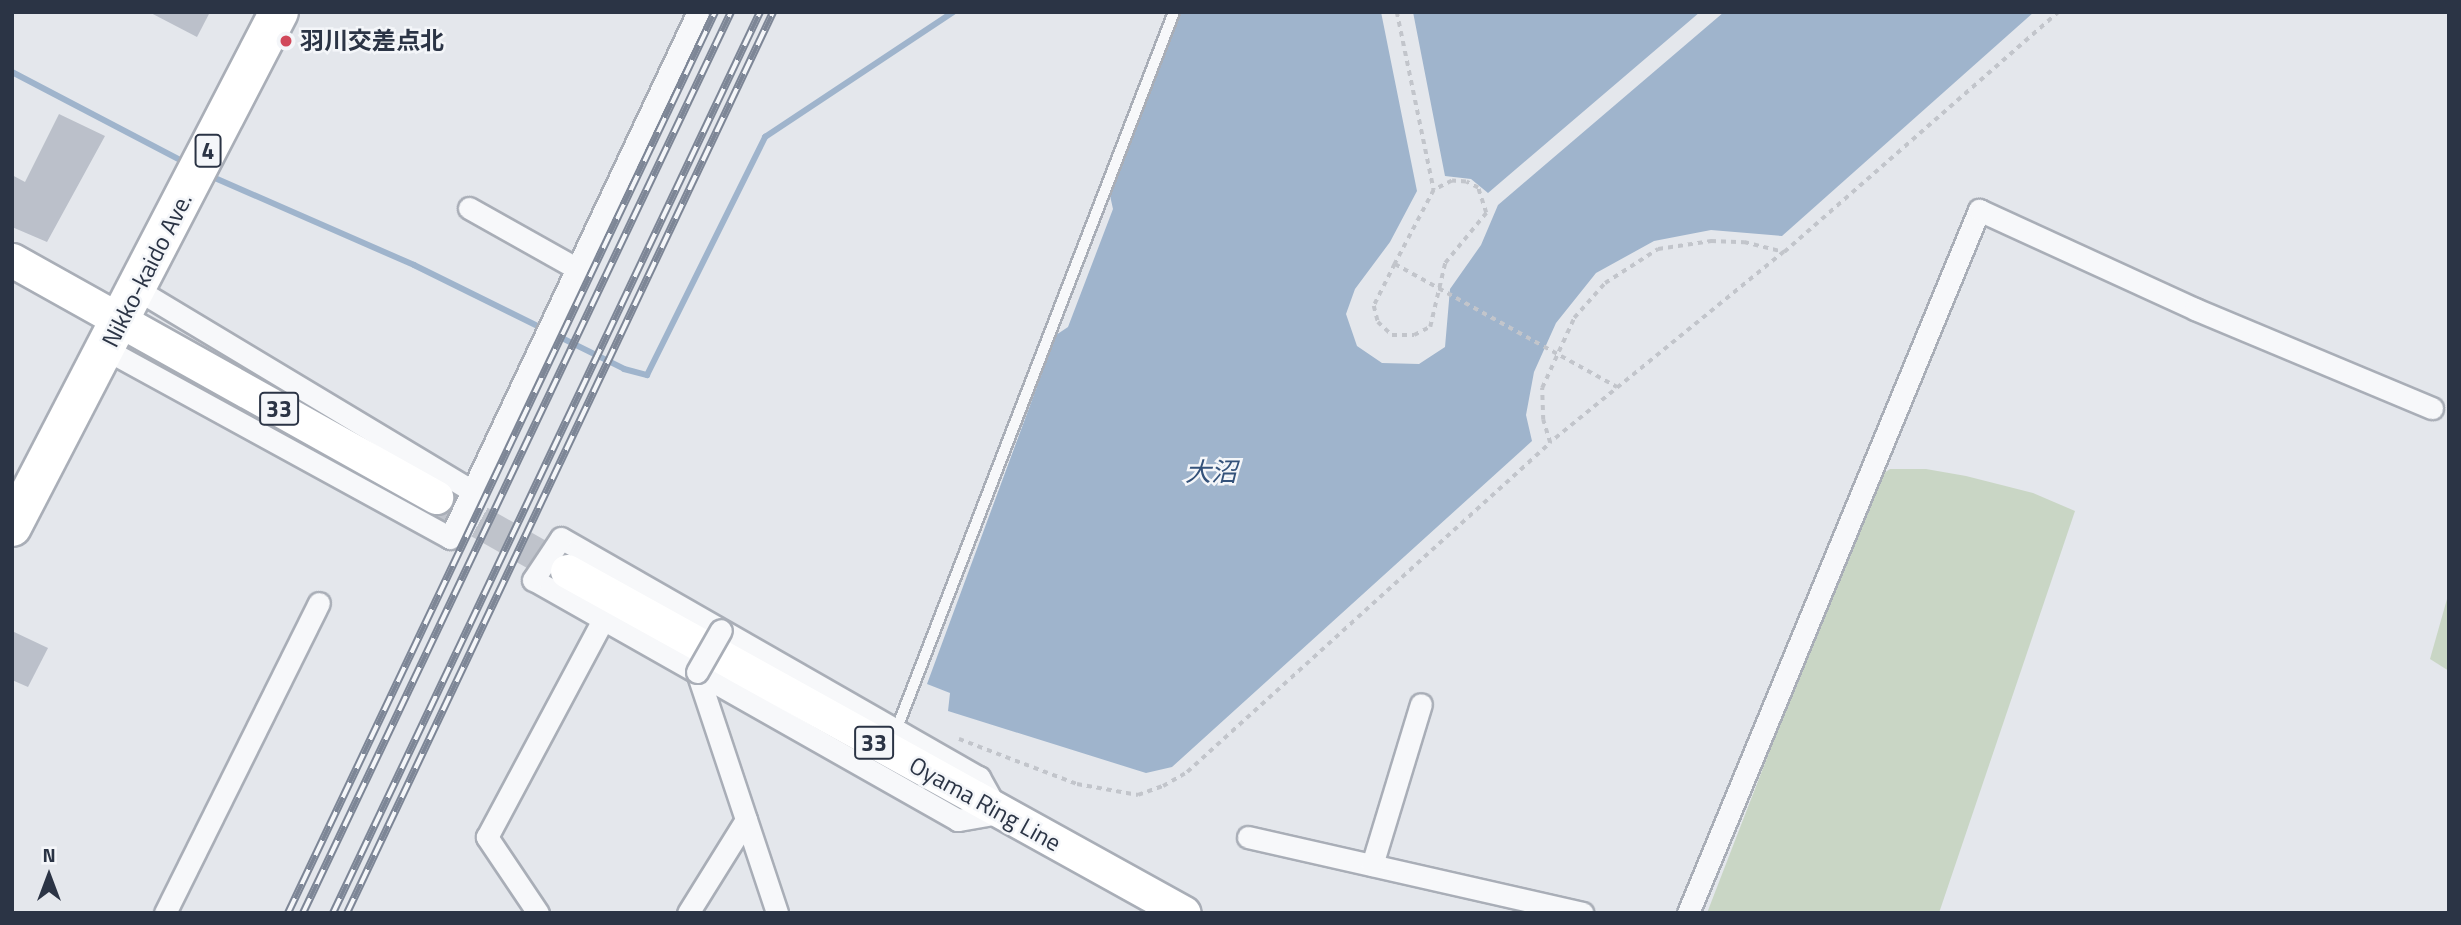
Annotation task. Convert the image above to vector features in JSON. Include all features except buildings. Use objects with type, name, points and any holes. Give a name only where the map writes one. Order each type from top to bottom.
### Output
[{"type":"highway","name":"Nikko-kaido Ave.","points":[[12,527],[122,320],[279,12]]},
{"type":"main road","name":"33","points":[[12,260],[436,497]]},
{"type":"main road","name":"Oyama Ring Line","points":[[567,571],[999,813],[1184,913]]},
{"type":"street","points":[[122,320],[450,538],[698,12]]},
{"type":"street","points":[[468,208],[576,268]]},
{"type":"street","points":[[1688,913],[1979,211],[2195,309],[2432,408]]},
{"type":"street","points":[[122,320],[473,491]]},
{"type":"street","points":[[561,538],[897,728],[979,777],[999,813],[958,820],[533,580],[561,538]]},
{"type":"street","points":[[165,913],[319,603]]},
{"type":"street","points":[[538,913],[487,837],[603,620]]},
{"type":"street","points":[[721,630],[697,672],[777,913]]},
{"type":"street","points":[[1372,865],[1421,704]]},
{"type":"street","points":[[688,913],[746,820]]},
{"type":"street","points":[[1248,837],[1581,913]]},
{"type":"lane","points":[[897,728],[1174,12]]},
{"type":"path","points":[[1397,12],[1434,190]]},
{"type":"path","points":[[956,738],[1077,784],[1139,795],[1163,786],[1187,772],[1550,443],[1784,251],[2058,12]]},
{"type":"path","points":[[1452,181],[1466,182],[1478,188],[1486,212],[1450,255],[1437,287],[1430,327],[1414,335],[1392,335],[1378,322],[1374,306],[1434,190],[1452,181]]},
{"type":"path","points":[[1550,443],[1543,420],[1542,388],[1574,318],[1605,282],[1658,249],[1733,242],[1784,251]]},
{"type":"path","points":[[1395,264],[1618,388]]},
{"type":"green space","points":[[1890,469],[1926,469],[1966,476],[2033,493],[2075,511],[1939,913],[1707,913],[1859,520],[1880,476]]},
{"type":"green space","points":[[2449,592],[2449,671],[2430,659]]},
{"type":"water","name":"大沼","points":[[1176,12],[1381,12],[1417,191],[1390,242],[1355,289],[1346,314],[1357,346],[1382,363],[1419,364],[1445,347],[1450,289],[1481,245],[1498,205],[1724,12],[2034,12],[1782,236],[1711,230],[1654,241],[1596,273],[1556,323],[1534,372],[1526,415],[1532,441],[1172,767],[1146,773],[948,711],[950,693],[927,684],[1056,335],[1068,327],[1113,209],[1109,191]]},
{"type":"water","points":[[1413,12],[1700,12],[1488,193],[1471,179],[1445,176]]},
{"type":"waterway","points":[[208,175],[414,265],[624,369],[647,375],[765,137],[953,12]]},
{"type":"waterway","points":[[12,72],[186,163]]},
{"type":"tunnel","points":[[436,497],[567,571]]},
{"type":"railway","points":[[288,913],[715,12]]},
{"type":"railway","points":[[303,913],[731,12]]},
{"type":"railway","points":[[333,913],[760,12]]},
{"type":"railway","points":[[347,913],[773,12]]},
{"type":"place","name":"羽川交差点北","points":[[286,41]]}]
